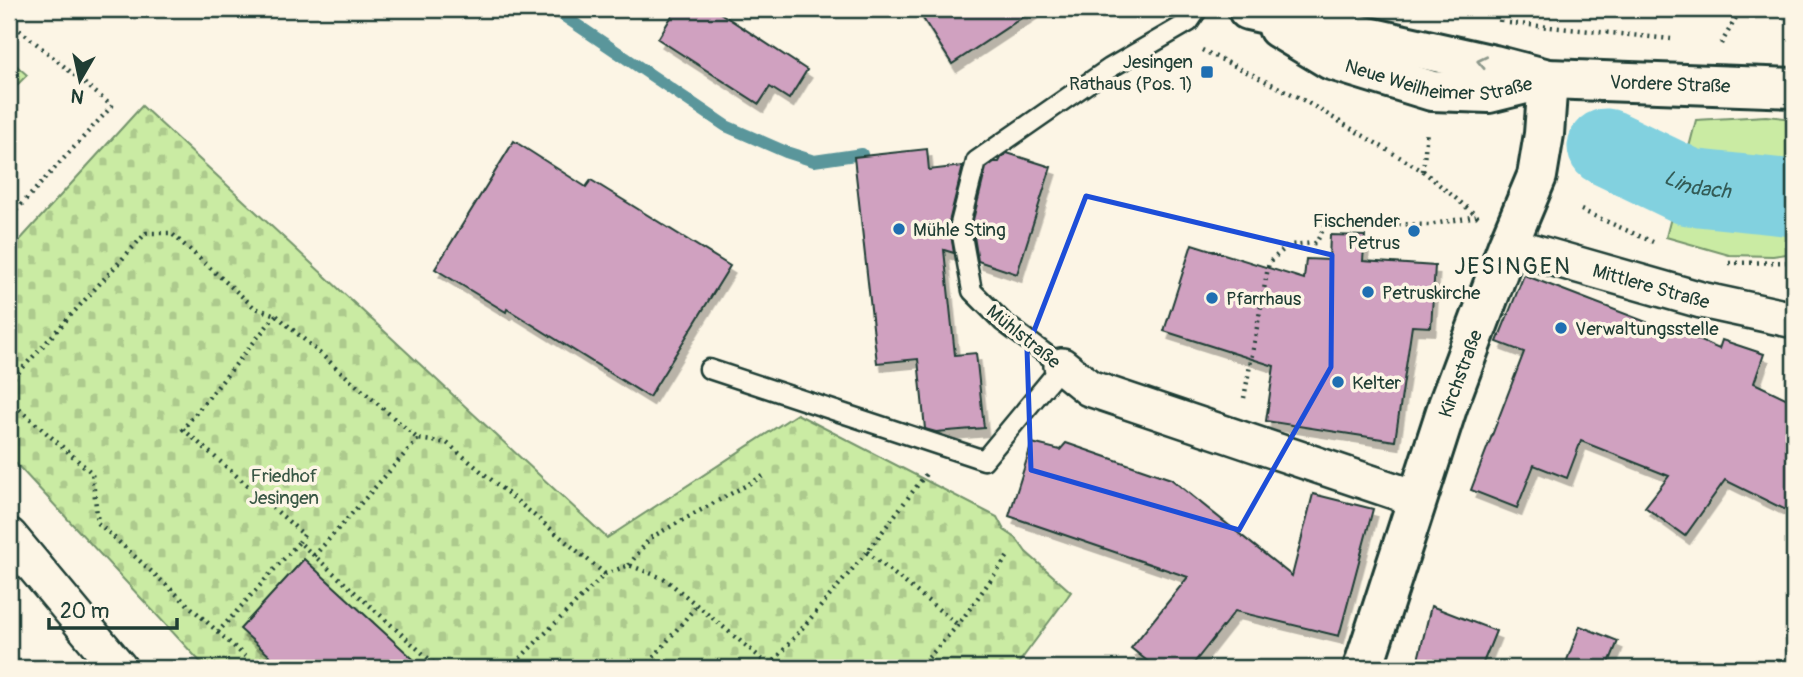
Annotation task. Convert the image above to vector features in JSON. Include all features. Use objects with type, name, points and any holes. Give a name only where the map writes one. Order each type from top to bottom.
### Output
[{"type":"street","name":"Neue Weilheimer Straße","points":[[1248,9],[1331,60],[1432,91],[1489,93],[1548,79]]},
{"type":"street","name":"Vordere Straße","points":[[1548,79],[1794,88]]},
{"type":"street","name":"Kirchstraße","points":[[1363,668],[1448,405],[1537,176],[1544,134],[1548,79]]},
{"type":"street","name":"Mittlere Straße","points":[[1508,246],[1701,300],[1794,320]]},
{"type":"street","name":"Mühlstraße","points":[[1062,366],[1088,388],[1418,499]]},
{"type":"street","points":[[9,536],[119,668]]},
{"type":"lane","name":"Mühlstraße","points":[[1062,366],[1003,322],[972,291],[960,224],[976,161],[1110,68],[1189,22],[1198,9]]},
{"type":"lane","points":[[709,369],[984,460],[1062,366]]},
{"type":"path","points":[[1500,22],[1502,9]]},
{"type":"path","points":[[1709,43],[1722,44],[1741,9]]},
{"type":"path","points":[[9,20],[112,106],[9,218]]},
{"type":"path","points":[[1489,21],[1681,40]]},
{"type":"path","points":[[1179,28],[1204,52],[1298,97],[1423,171],[1508,246]]},
{"type":"path","points":[[1581,210],[1660,245]]},
{"type":"path","points":[[1237,438],[1269,262],[1289,245],[1316,243],[1327,222],[1429,225],[1477,216]]},
{"type":"path","points":[[9,383],[146,233],[171,233],[255,308],[276,315],[418,439],[447,443],[605,574]]},
{"type":"path","points":[[1724,262],[1794,262]]},
{"type":"path","points":[[218,632],[304,535],[183,429],[276,315]]},
{"type":"path","points":[[9,400],[92,473],[98,523],[258,668]]},
{"type":"path","points":[[314,556],[418,439]]},
{"type":"path","points":[[510,668],[605,574],[629,565],[650,538],[765,475]]},
{"type":"path","points":[[629,565],[665,579],[771,667],[909,499]]},
{"type":"path","points":[[299,542],[439,668]]},
{"type":"path","points":[[867,552],[958,625]]},
{"type":"path","points":[[919,668],[958,625],[1008,556]]},
{"type":"path","points":[[645,668],[697,605]]},
{"type":"highlighted area","points":[[1086,196],[1332,255],[1331,367],[1239,530],[1031,470],[1027,349]]},
{"type":"green space","points":[[9,59],[27,75],[9,93]]},
{"type":"green space","name":"Friedhof Jesingen","points":[[142,106],[607,538],[797,414],[997,517],[1004,530],[1016,538],[1026,552],[1071,592],[1015,668],[206,668],[9,456],[9,252]]},
{"type":"green space","points":[[1766,116],[1794,119],[1794,253],[1773,256],[1729,255],[1666,237],[1696,120]]},
{"type":"building","points":[[676,9],[714,9],[807,70],[789,99],[770,87],[759,104],[658,39]]},
{"type":"building","points":[[917,9],[1035,9],[952,64]]},
{"type":"building","points":[[514,141],[586,187],[591,180],[730,266],[649,397],[507,309],[506,312],[435,269]]},
{"type":"building","name":"Mühle Sting","points":[[927,149],[929,170],[963,166],[949,222],[954,253],[944,250],[955,355],[976,353],[984,428],[936,432],[925,429],[918,359],[877,363],[854,157]]},
{"type":"building","points":[[1007,153],[1051,167],[1017,274],[978,261],[972,224],[986,168],[999,162]]},
{"type":"building","points":[[1330,235],[1365,236],[1363,261],[1435,266],[1431,327],[1412,326],[1395,441],[1266,421],[1274,366],[1164,331],[1192,244],[1304,279],[1306,259],[1329,260]]},
{"type":"building","points":[[1524,275],[1680,335],[1681,332],[1719,349],[1722,340],[1764,354],[1754,383],[1794,402],[1794,514],[1725,480],[1685,536],[1645,507],[1669,476],[1581,441],[1567,478],[1534,465],[1517,508],[1471,490],[1524,352],[1497,342]]},
{"type":"building","points":[[1032,443],[1060,450],[1066,443],[1171,479],[1292,576],[1313,494],[1373,509],[1339,636],[1235,611],[1190,668],[1156,668],[1131,648],[1188,577],[1009,516]]},
{"type":"building","points":[[304,559],[423,668],[283,668],[240,629]]},
{"type":"building","points":[[1431,606],[1496,631],[1481,668],[1416,668]]},
{"type":"building","points":[[1580,626],[1618,641],[1607,668],[1564,668]]},
{"type":"waterway","points":[[550,9],[726,126],[814,161],[862,154]]},
{"type":"waterway","name":"Lindach","points":[[1606,147],[1689,187],[1794,198]]},
{"type":"place","name":"Jesingen Rathaus (Pos. 1)","points":[[1207,72]]},
{"type":"place","name":"Mühle Sting","points":[[899,229]]},
{"type":"place","name":"Fischender Petrus","points":[[1414,231]]},
{"type":"place","name":"Petruskirche","points":[[1368,292]]},
{"type":"place","name":"Pfarrhaus","points":[[1212,298]]},
{"type":"place","name":"Verwaltungsstelle","points":[[1561,328]]},
{"type":"place","name":"Kelter","points":[[1338,382]]},
{"type":"district","name":"JESINGEN","points":[[1513,266]]}]
